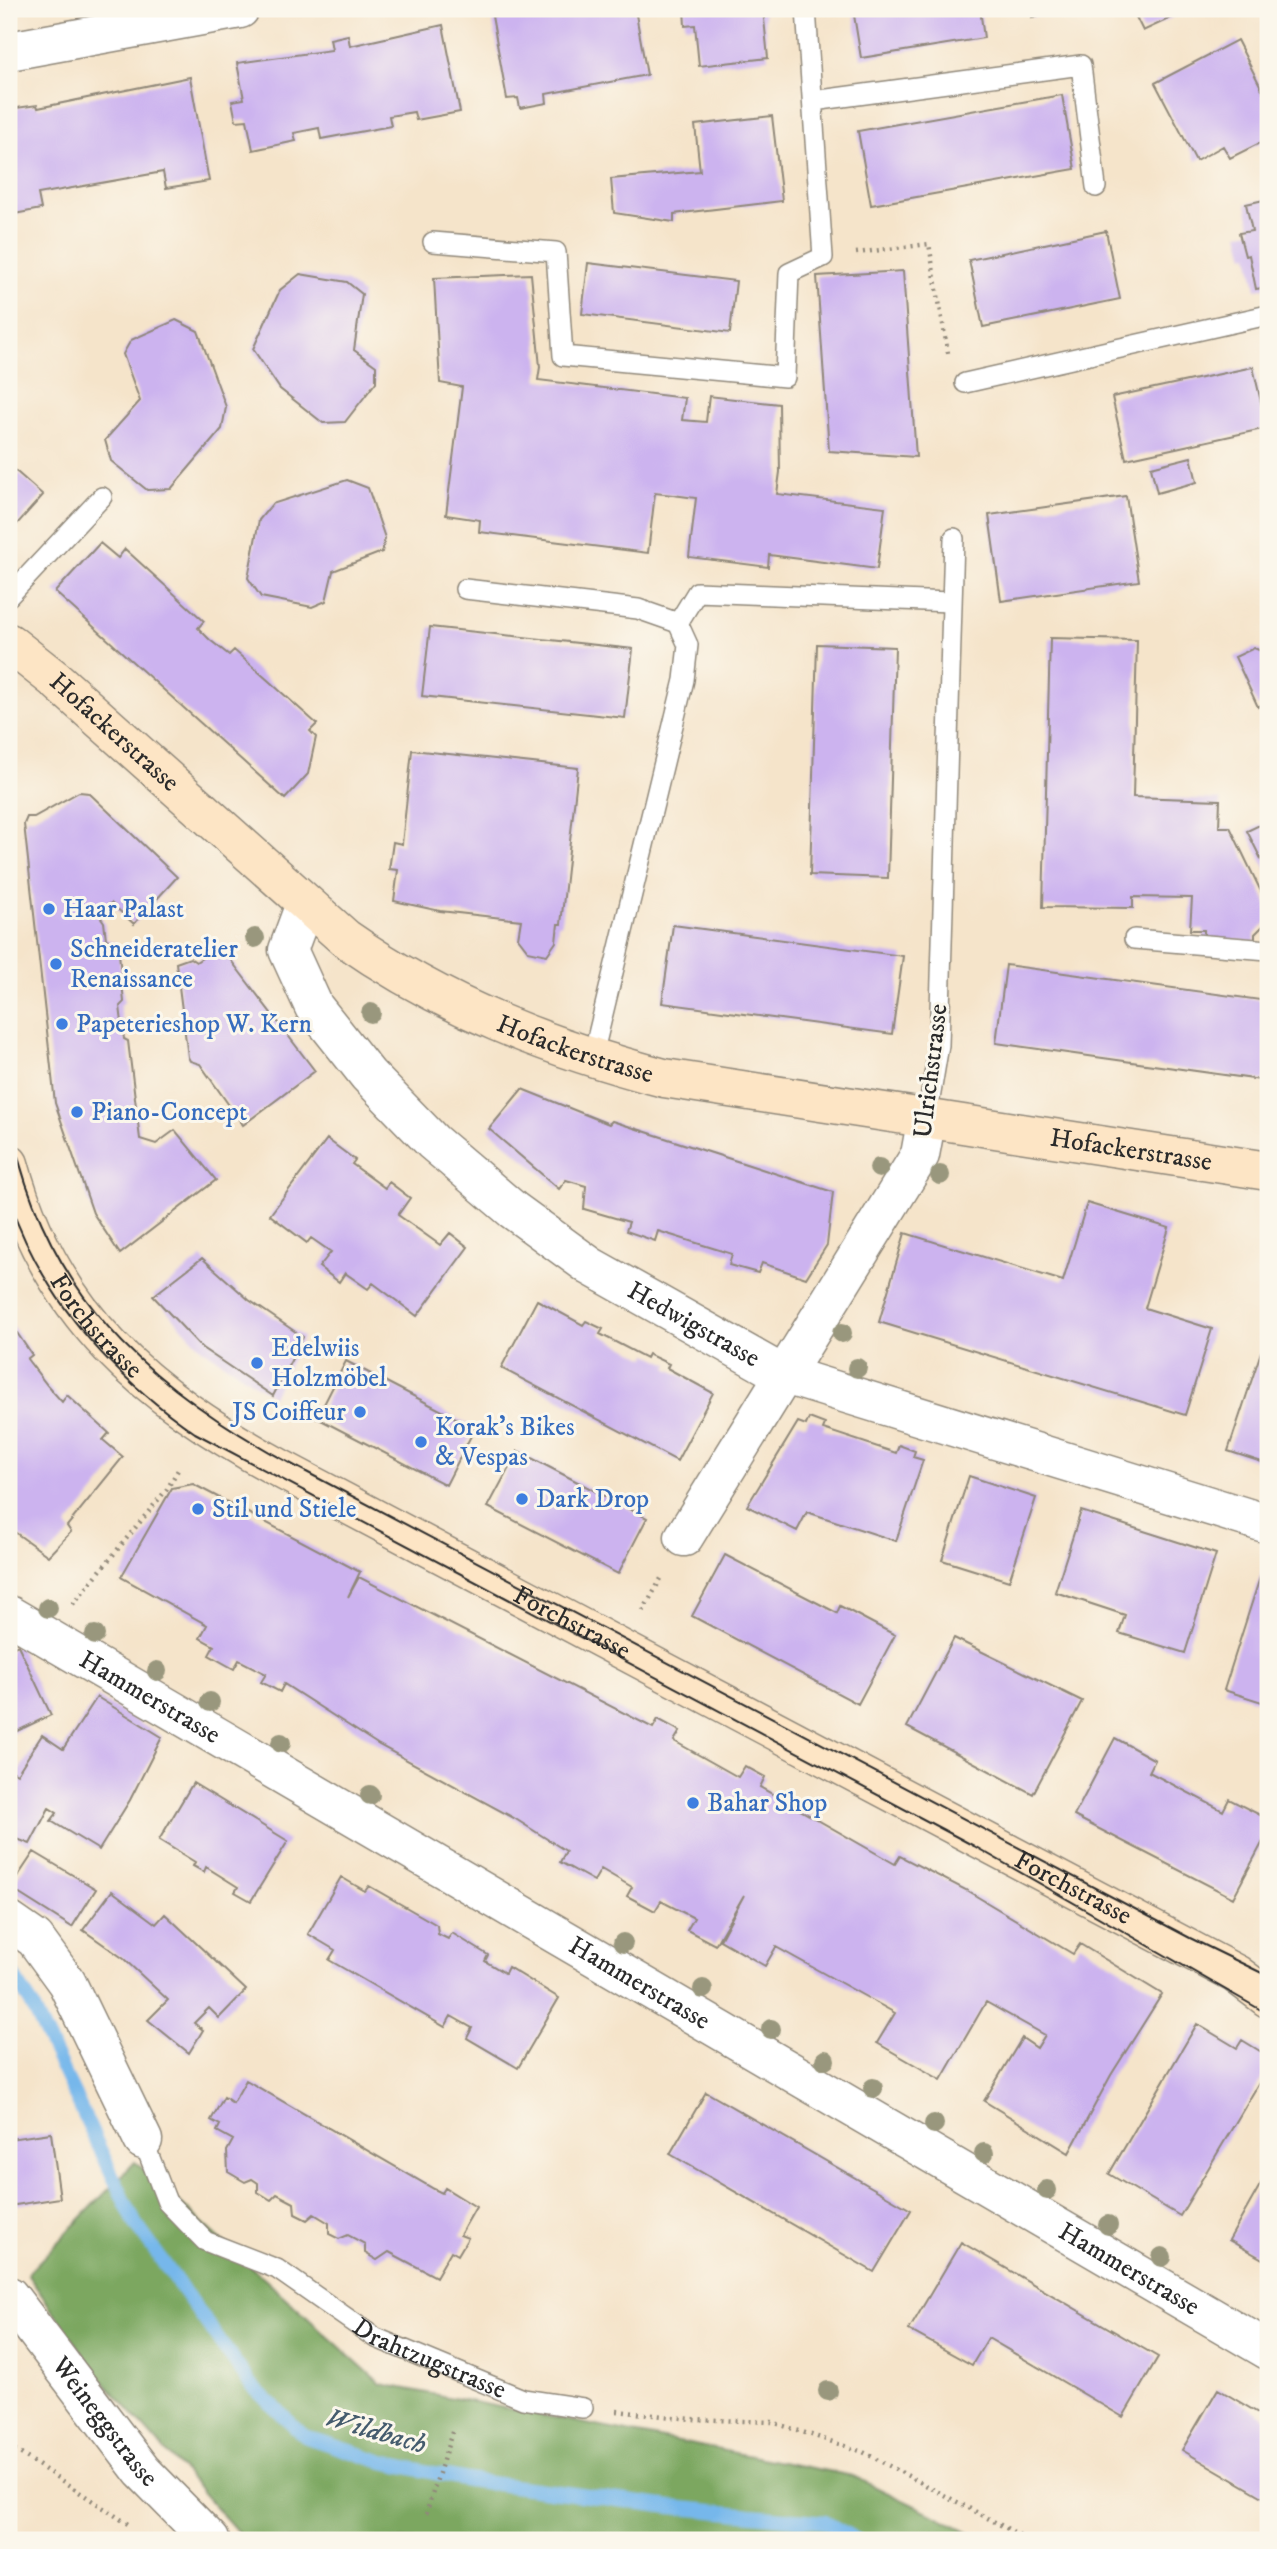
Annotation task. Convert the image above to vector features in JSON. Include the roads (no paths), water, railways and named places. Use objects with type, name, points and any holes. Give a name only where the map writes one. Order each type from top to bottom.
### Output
[{"type":"main road","name":"Hofackerstrasse","points":[[9,643],[57,681],[305,904],[387,968],[459,1007],[592,1059],[664,1078],[1268,1171]]},
{"type":"main road","name":"Forchstrasse","points":[[9,1164],[34,1233],[79,1310],[114,1352],[155,1391],[183,1411],[279,1468],[1258,1978],[1268,1998]]},
{"type":"street","points":[[9,51],[134,18],[240,9]]},
{"type":"street","name":"Hedwigstrasse","points":[[305,904],[288,950],[313,1007],[368,1075],[433,1142],[513,1210],[590,1266],[782,1374],[1268,1524]]},
{"type":"street","name":"Ulrichstrasse","points":[[684,1537],[782,1374],[920,1155],[928,1117]]},
{"type":"street","name":"Hammerstrasse","points":[[9,1615],[1268,2350]]},
{"type":"street","name":"Drahtzugstrasse","points":[[9,1921],[35,1939],[67,1983],[143,2140]]},
{"type":"street","name":"Weineggstrasse","points":[[9,2296],[142,2471],[210,2540]]},
{"type":"lane","points":[[433,242],[555,252],[563,356],[785,377],[789,274],[823,257],[806,9]]},
{"type":"lane","points":[[813,101],[1081,65],[1096,187]]},
{"type":"lane","points":[[965,383],[1268,315]]},
{"type":"lane","points":[[9,596],[103,497]]},
{"type":"lane","name":"Ulrichstrasse","points":[[928,1117],[939,1045],[950,602],[954,538]]},
{"type":"lane","points":[[465,589],[638,608],[678,623],[688,645],[684,680],[592,1059]]},
{"type":"lane","points":[[678,623],[697,592],[950,602]]},
{"type":"lane","points":[[1134,939],[1268,950]]},
{"type":"lane","name":"Drahtzugstrasse","points":[[143,2140],[167,2202],[205,2241],[277,2269],[373,2337],[523,2399],[583,2408]]},
{"type":"waterway","name":"Wildbach","points":[[9,1969],[31,2003],[135,2223],[251,2385],[304,2436],[383,2462],[467,2480],[671,2507],[825,2522],[857,2540]]},
{"type":"tram line","points":[[9,1117],[24,1178],[46,1233],[74,1282],[108,1326],[147,1366],[192,1402],[241,1435],[295,1466],[1190,1938],[1268,1976]]},
{"type":"tram line","points":[[9,1201],[41,1270],[83,1332],[135,1386],[195,1433],[974,1846],[1268,2014]]},
{"type":"place","name":"Haar Palast","points":[[49,909]]},
{"type":"place","name":"Schneideratelier Renaissance","points":[[56,964]]},
{"type":"place","name":"Papeterieshop W. Kern","points":[[62,1024]]},
{"type":"place","name":"Piano-Concept","points":[[77,1112]]},
{"type":"place","name":"Edelwiis Holzmöbel","points":[[257,1363]]},
{"type":"place","name":"JS Coiffeur","points":[[360,1412]]},
{"type":"place","name":"Korak's Bikes & Vespas","points":[[421,1442]]},
{"type":"place","name":"Dark Drop","points":[[522,1499]]},
{"type":"place","name":"Stil und Stiele","points":[[198,1509]]},
{"type":"place","name":"Bahar Shop","points":[[693,1803]]}]
